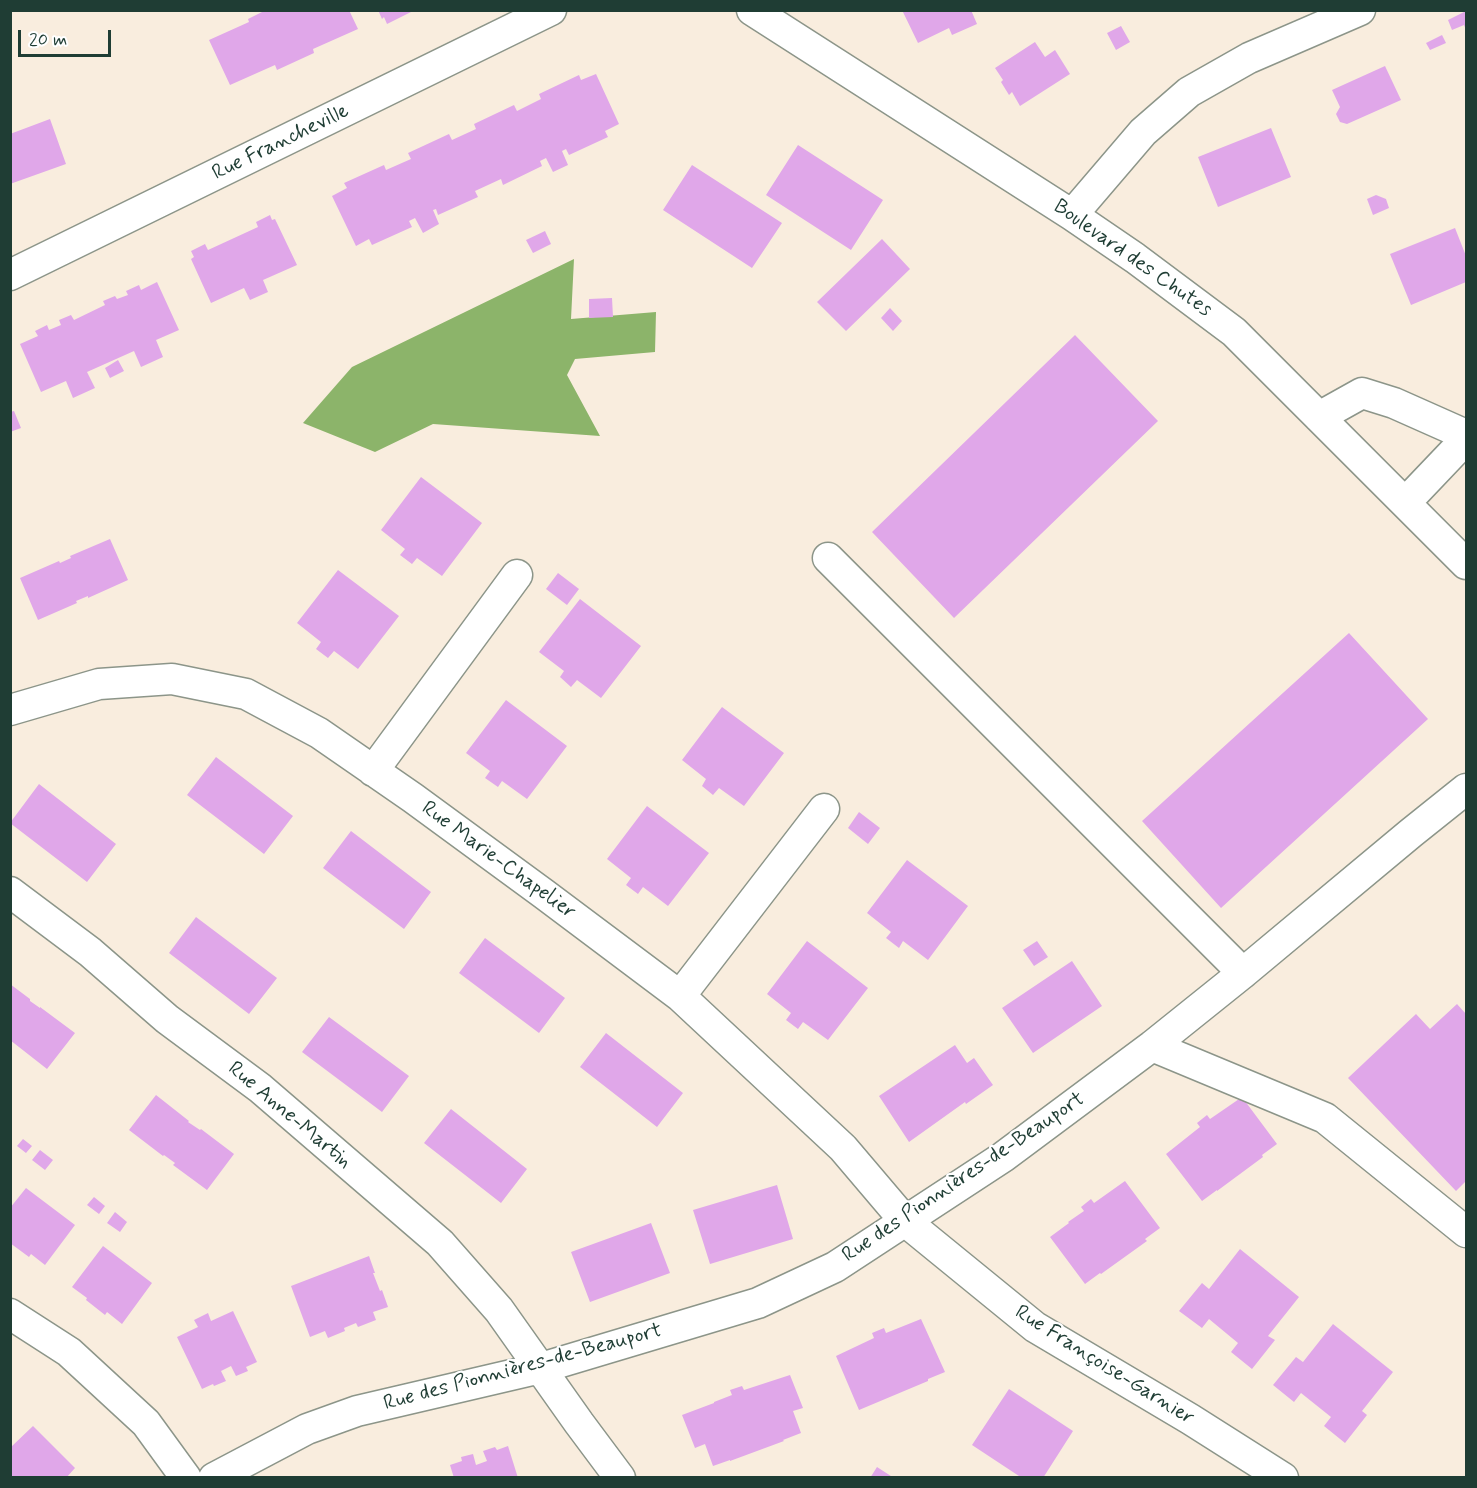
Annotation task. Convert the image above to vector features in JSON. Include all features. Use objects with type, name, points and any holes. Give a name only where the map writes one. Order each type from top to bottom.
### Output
[{"type":"street","name":"Rue Francheville","points":[[10,275],[551,10]]},
{"type":"street","name":"Boulevard des Chutes","points":[[752,10],[1072,215],[1135,258],[1234,332],[1467,564]]},
{"type":"street","points":[[1072,215],[1143,132],[1189,92],[1249,58],[1360,10]]},
{"type":"street","points":[[1319,417],[1362,393],[1394,403],[1467,437],[1405,503]]},
{"type":"street","points":[[828,558],[1243,973]]},
{"type":"street","points":[[373,771],[517,575]]},
{"type":"street","name":"Rue Marie-Chapelier","points":[[10,710],[99,684],[172,679],[246,694],[319,733],[544,894],[680,996],[843,1148],[905,1221]]},
{"type":"street","name":"Rue des Pionnières-de-Beauport","points":[[214,1478],[307,1429],[357,1411],[541,1368],[758,1303],[834,1267],[1003,1157],[1152,1046],[1411,832],[1467,789]]},
{"type":"street","points":[[680,996],[824,808]]},
{"type":"street","name":"Rue Anne-Martin","points":[[10,892],[90,952],[167,1019],[260,1088],[440,1244],[499,1310],[541,1368]]},
{"type":"street","points":[[1152,1046],[1325,1118],[1467,1232]]},
{"type":"street","name":"Rue Françoise-Garnier","points":[[905,1221],[1035,1328],[1190,1419],[1283,1478]]},
{"type":"street","points":[[10,1314],[69,1352],[146,1423],[186,1478]]},
{"type":"street","points":[[541,1368],[620,1478]]},
{"type":"green space","points":[[574,259],[571,319],[656,312],[655,352],[575,359],[567,375],[600,436],[433,424],[375,452],[303,423],[352,367]]},
{"type":"building","points":[[266,10],[349,10],[358,29],[313,49],[314,53],[277,70],[275,65],[230,85],[209,40],[249,22],[248,19]]},
{"type":"building","points":[[378,10],[415,10],[387,24]]},
{"type":"building","points":[[902,10],[971,10],[977,24],[952,35],[949,28],[918,43]]},
{"type":"building","points":[[1466,11],[1466,30],[1464,25],[1452,30],[1448,20]]},
{"type":"building","points":[[1121,26],[1130,42],[1116,50],[1107,33]]},
{"type":"building","points":[[1442,35],[1446,43],[1430,50],[1426,43]]},
{"type":"building","points":[[1035,42],[1045,57],[1055,50],[1070,74],[1020,106],[1012,92],[1009,95],[995,68]]},
{"type":"building","points":[[1385,66],[1401,100],[1347,124],[1340,122],[1336,114],[1340,107],[1332,90]]},
{"type":"building","points":[[596,74],[619,124],[605,131],[608,137],[569,155],[566,149],[562,151],[568,165],[553,172],[546,158],[540,161],[542,166],[503,185],[501,179],[475,191],[478,197],[438,215],[436,209],[433,210],[439,224],[423,233],[415,218],[409,221],[412,227],[372,245],[369,239],[356,246],[332,196],[347,188],[344,183],[384,165],[386,170],[411,159],[408,153],[449,134],[452,140],[476,129],[474,124],[514,105],[517,111],[541,99],[539,94],[579,75],[581,80]]},
{"type":"building","points":[[50,119],[66,164],[10,184],[10,134]]},
{"type":"building","points":[[1271,128],[1291,177],[1218,207],[1198,157]]},
{"type":"building","points":[[798,145],[883,200],[851,250],[766,195]]},
{"type":"building","points":[[692,165],[782,223],[752,268],[663,210]]},
{"type":"building","points":[[1376,195],[1386,199],[1389,208],[1373,215],[1367,199]]},
{"type":"building","points":[[270,215],[272,220],[275,219],[297,265],[263,280],[268,292],[250,300],[244,288],[211,303],[191,259],[194,257],[191,251],[205,244],[208,250],[258,227],[256,222]]},
{"type":"building","points":[[1455,228],[1466,256],[1466,282],[1411,305],[1390,254]]},
{"type":"building","points":[[545,231],[551,244],[533,253],[526,240]]},
{"type":"building","points":[[882,239],[910,269],[846,331],[817,302]]},
{"type":"building","points":[[157,282],[179,330],[156,340],[163,357],[141,367],[134,351],[87,372],[95,388],[73,398],[66,381],[41,392],[20,344],[38,336],[35,331],[47,325],[49,330],[61,325],[59,320],[71,315],[74,320],[105,305],[103,301],[115,296],[117,299],[128,295],[126,291],[139,285],[141,290]]},
{"type":"building","points":[[612,298],[613,317],[589,318],[589,299]]},
{"type":"building","points":[[890,308],[902,321],[893,331],[881,318]]},
{"type":"building","points":[[1075,335],[1158,421],[954,618],[872,532]]},
{"type":"building","points":[[118,360],[124,371],[110,378],[105,368]]},
{"type":"building","points":[[14,411],[21,428],[10,432],[10,412]]},
{"type":"building","points":[[421,477],[482,523],[442,576],[417,558],[412,564],[400,555],[405,549],[381,530]]},
{"type":"building","points":[[110,539],[128,580],[76,601],[77,603],[38,620],[20,578],[59,561],[60,563],[71,558],[70,556]]},
{"type":"building","points":[[338,570],[399,616],[358,669],[334,651],[328,658],[316,649],[321,642],[297,623]]},
{"type":"building","points":[[558,573],[579,589],[567,605],[546,589]]},
{"type":"building","points":[[580,599],[641,646],[601,698],[577,680],[571,687],[560,677],[564,671],[539,652]]},
{"type":"building","points":[[1349,633],[1428,719],[1221,908],[1142,821]]},
{"type":"building","points":[[506,700],[567,746],[527,799],[502,781],[498,787],[485,778],[490,771],[466,753]]},
{"type":"building","points":[[722,707],[784,753],[744,806],[719,788],[713,795],[702,786],[706,779],[682,760]]},
{"type":"building","points":[[216,757],[293,816],[264,854],[187,795]]},
{"type":"building","points":[[39,784],[116,844],[87,882],[10,823]]},
{"type":"building","points":[[647,806],[709,853],[668,906],[643,887],[638,894],[626,885],[631,878],[607,859]]},
{"type":"building","points":[[859,812],[880,828],[868,844],[848,828]]},
{"type":"building","points":[[351,831],[431,892],[404,929],[323,868]]},
{"type":"building","points":[[907,860],[968,906],[928,960],[903,941],[899,948],[886,938],[891,932],[867,913]]},
{"type":"building","points":[[196,917],[277,978],[249,1014],[169,953]]},
{"type":"building","points":[[485,938],[565,998],[539,1033],[459,973]]},
{"type":"building","points":[[807,941],[868,988],[828,1040],[803,1022],[798,1029],[786,1020],[791,1013],[767,994]]},
{"type":"building","points":[[1037,941],[1048,957],[1034,966],[1023,950]]},
{"type":"building","points":[[1072,961],[1102,1006],[1033,1053],[1002,1008]]},
{"type":"building","points":[[10,984],[75,1033],[47,1069],[10,1040]]},
{"type":"building","points":[[1457,1004],[1466,1014],[1466,1181],[1456,1191],[1348,1078],[1416,1014],[1430,1029]]},
{"type":"building","points":[[329,1017],[409,1076],[382,1112],[302,1052]]},
{"type":"building","points":[[606,1033],[683,1093],[657,1127],[580,1067]]},
{"type":"building","points":[[955,1045],[967,1063],[974,1058],[993,1085],[909,1142],[879,1096]]},
{"type":"building","points":[[156,1095],[188,1122],[234,1154],[207,1190],[173,1165],[175,1163],[129,1130]]},
{"type":"building","points":[[1242,1097],[1277,1144],[1262,1155],[1263,1157],[1202,1201],[1166,1154],[1200,1127],[1197,1123],[1207,1115],[1210,1119]]},
{"type":"building","points":[[451,1109],[527,1169],[501,1203],[424,1143]]},
{"type":"building","points":[[23,1139],[32,1146],[26,1153],[17,1146]]},
{"type":"building","points":[[40,1150],[53,1160],[45,1170],[32,1160]]},
{"type":"building","points":[[1125,1181],[1160,1228],[1145,1239],[1147,1241],[1085,1284],[1050,1237],[1084,1211],[1081,1207],[1091,1199],[1094,1203]]},
{"type":"building","points":[[777,1185],[793,1239],[710,1264],[693,1210]]},
{"type":"building","points":[[26,1188],[75,1225],[45,1265],[31,1254],[29,1257],[10,1243],[10,1208]]},
{"type":"building","points":[[94,1197],[105,1206],[99,1214],[87,1205]]},
{"type":"building","points":[[115,1212],[127,1222],[120,1232],[107,1223]]},
{"type":"building","points":[[651,1223],[670,1273],[590,1302],[571,1252]]},
{"type":"building","points":[[103,1246],[152,1283],[122,1324],[107,1312],[105,1315],[72,1287]]},
{"type":"building","points":[[1240,1249],[1299,1297],[1268,1336],[1275,1340],[1252,1369],[1231,1352],[1238,1343],[1209,1319],[1202,1328],[1179,1311],[1202,1283],[1209,1289]]},
{"type":"building","points":[[369,1256],[375,1273],[373,1273],[388,1307],[373,1312],[376,1320],[358,1327],[356,1323],[344,1328],[345,1331],[328,1338],[325,1331],[310,1337],[291,1286]]},
{"type":"building","points":[[233,1311],[257,1362],[246,1367],[248,1371],[236,1376],[231,1366],[221,1371],[226,1381],[202,1389],[177,1337],[198,1327],[194,1320],[208,1313],[211,1321]]},
{"type":"building","points":[[921,1319],[945,1372],[859,1410],[836,1356],[874,1338],[872,1333],[884,1328],[886,1333]]},
{"type":"building","points":[[1333,1324],[1393,1372],[1362,1411],[1367,1415],[1345,1443],[1324,1426],[1331,1417],[1301,1393],[1294,1402],[1273,1385],[1296,1357],[1303,1362]]},
{"type":"building","points":[[790,1375],[803,1408],[793,1411],[801,1433],[713,1466],[705,1444],[695,1448],[682,1415],[732,1395],[730,1390],[742,1386],[744,1390]]},
{"type":"building","points":[[1009,1389],[1073,1431],[1043,1478],[1022,1478],[972,1445]]},
{"type":"building","points":[[33,1426],[75,1468],[66,1478],[10,1478],[10,1448]]},
{"type":"building","points":[[508,1446],[518,1478],[454,1478],[450,1465],[462,1461],[461,1457],[473,1454],[476,1465],[487,1461],[483,1451]]},
{"type":"building","points":[[877,1467],[894,1478],[870,1478]]}]
